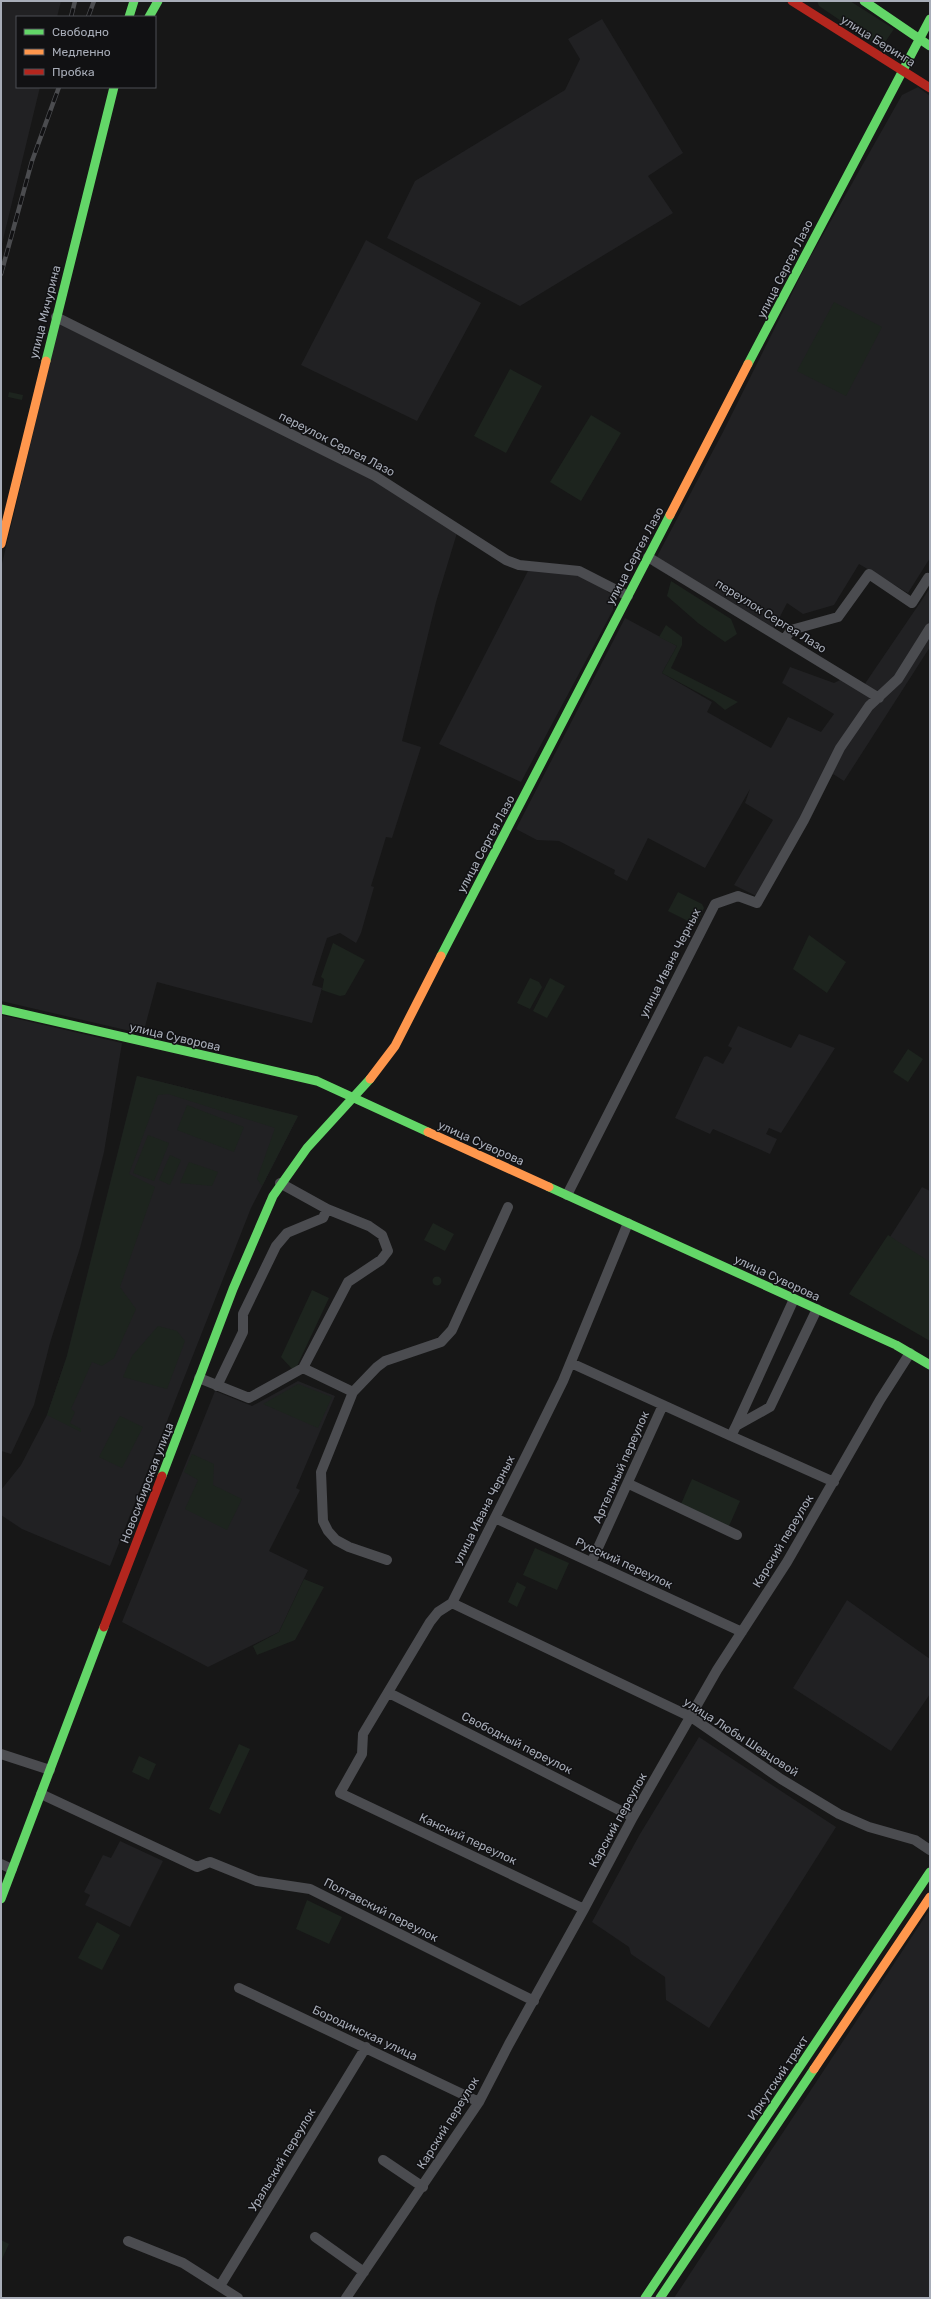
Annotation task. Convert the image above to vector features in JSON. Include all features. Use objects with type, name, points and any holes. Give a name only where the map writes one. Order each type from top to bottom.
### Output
[{"type":"street","points":[[129,16],[134,1]]},
{"type":"street","points":[[150,16],[158,1]]},
{"type":"street","name":"улица Беринга","points":[[864,1],[930,46]]},
{"type":"street","name":"улица Беринга","points":[[798,3],[930,88]]},
{"type":"street","name":"улица Сергея Лазо","points":[[354,1098],[381,1067],[395,1046],[648,557],[930,19]]},
{"type":"street","name":"улица Мичурина","points":[[1,544],[114,88]]},
{"type":"street","name":"переулок Сергея Лазо","points":[[56,317],[375,476],[506,560],[519,565],[579,571],[628,596]]},
{"type":"street","name":"переулок Сергея Лазо","points":[[648,557],[879,698]]},
{"type":"street","points":[[784,640],[790,630],[838,617],[869,574],[912,603],[928,578],[930,579]]},
{"type":"street","name":"улица Ивана Черных","points":[[567,1195],[715,904],[738,896],[757,903],[804,820],[840,748],[869,706],[898,679],[930,628]]},
{"type":"street","name":"улица Суворова","points":[[1,1009],[317,1081],[816,1309],[910,1353],[930,1365]]},
{"type":"street","name":"Новосибирская улица","points":[[1,1899],[122,1585],[199,1378],[262,1219],[280,1183],[319,1132],[354,1098]]},
{"type":"street","points":[[199,1378],[249,1398],[303,1368],[348,1282],[381,1260],[388,1251],[382,1235],[369,1226],[327,1210],[280,1183]]},
{"type":"street","points":[[387,1560],[349,1547],[336,1540],[324,1521],[321,1472],[353,1392],[377,1367],[385,1361],[441,1342],[452,1330],[508,1207]]},
{"type":"street","points":[[217,1386],[244,1332],[243,1314],[276,1246],[287,1234],[323,1218],[327,1210]]},
{"type":"street","name":"улица Ивана Черных","points":[[340,1793],[362,1754],[363,1734],[378,1706],[389,1693],[430,1622],[438,1612],[452,1603],[495,1518],[571,1363],[628,1223]]},
{"type":"street","points":[[731,1436],[794,1299]]},
{"type":"street","points":[[736,1426],[770,1407],[816,1309]]},
{"type":"street","name":"Карский переулок","points":[[346,2298],[423,2187],[479,2102],[509,2044],[584,1909],[632,1817],[723,1660],[787,1562],[910,1353]]},
{"type":"street","points":[[571,1363],[834,1482]]},
{"type":"street","points":[[303,1368],[353,1392]]},
{"type":"street","name":"Артельный переулок","points":[[592,1561],[629,1484],[663,1405]]},
{"type":"street","points":[[629,1484],[737,1536]]},
{"type":"street","name":"Русский переулок","points":[[495,1518],[592,1561],[742,1632]]},
{"type":"street","name":"улица Любы Шевцовой","points":[[452,1603],[691,1717],[782,1779],[839,1814],[869,1827],[915,1840],[930,1850]]},
{"type":"street","name":"Свободный переулок","points":[[389,1693],[632,1817]]},
{"type":"street","points":[[1,1754],[50,1770]]},
{"type":"street","name":"Канский переулок","points":[[340,1793],[584,1909]]},
{"type":"street","name":"Полтавский переулок","points":[[41,1794],[197,1867],[210,1862],[257,1881],[310,1889],[534,2001]]},
{"type":"street","points":[[1,1864],[12,1869]]},
{"type":"street","name":"Иркутский тракт","points":[[645,2298],[930,1872]]},
{"type":"street","points":[[660,2298],[930,1897]]},
{"type":"street","name":"Бородинская улица","points":[[239,1988],[479,2102]]},
{"type":"street","name":"Уральский переулок","points":[[220,2286],[366,2047]]},
{"type":"street","points":[[383,2160],[423,2187]]},
{"type":"street","points":[[315,2237],[364,2272]]},
{"type":"street","points":[[128,2241],[183,2263],[238,2298]]},
{"type":"shaded area","points":[[1,1],[61,1],[57,16],[16,16],[16,88],[40,88],[1,248]]},
{"type":"shaded area","points":[[817,1],[850,1],[894,29],[881,48],[819,6]]},
{"type":"shaded area","points":[[602,19],[683,153],[648,176],[673,213],[520,306],[387,238],[415,181],[565,90],[580,59],[568,39]]},
{"type":"shaded area","points":[[918,87],[930,96],[930,558],[908,593],[859,564],[834,605],[803,614],[787,603],[771,634],[652,566],[723,432],[807,263],[902,95]]},
{"type":"shaded area","points":[[366,240],[481,303],[417,421],[301,365]]},
{"type":"shaded area","points":[[834,302],[882,327],[846,396],[797,371]]},
{"type":"shaded area","points":[[59,324],[374,480],[457,533],[436,602],[402,741],[421,747],[392,838],[386,837],[371,886],[374,887],[361,933],[356,943],[340,933],[327,938],[312,985],[322,988],[312,1023],[157,982],[143,1034],[1,1001],[1,568]]},
{"type":"shaded area","points":[[510,369],[542,386],[506,453],[474,436]]},
{"type":"shaded area","points":[[9,392],[23,395],[22,400],[8,397]]},
{"type":"shaded area","points":[[591,415],[621,433],[581,501],[550,482]]},
{"type":"shaded area","points":[[529,569],[577,575],[595,582],[613,596],[613,610],[521,782],[439,744]]},
{"type":"shaded area","points":[[671,581],[731,619],[737,634],[725,642],[698,623],[667,596]]},
{"type":"shaded area","points":[[930,588],[930,647],[844,781],[833,774],[762,899],[734,885],[773,820],[745,803],[750,789],[705,868],[648,838],[627,881],[614,874],[615,870],[559,841],[537,840],[516,829],[625,618],[677,646],[662,673],[712,702],[707,712],[771,748],[788,717],[821,732],[834,714],[782,683],[790,667],[834,683],[842,679],[860,691]]},
{"type":"shaded area","points":[[666,625],[682,637],[682,645],[671,668],[738,702],[725,710],[714,701],[662,673],[677,646],[659,637]]},
{"type":"shaded area","points":[[678,892],[702,904],[704,908],[696,925],[668,911]]},
{"type":"shaded area","points":[[809,935],[846,962],[827,993],[793,969]]},
{"type":"shaded area","points":[[333,943],[365,960],[345,995],[340,996],[322,990],[324,979],[321,977]]},
{"type":"shaded area","points":[[530,978],[539,982],[542,987],[530,1009],[517,1003]]},
{"type":"shaded area","points":[[550,978],[565,986],[547,1018],[533,1011]]},
{"type":"shaded area","points":[[1,1015],[122,1043],[104,1152],[80,1248],[50,1343],[34,1405],[11,1454],[1,1451]]},
{"type":"shaded area","points":[[738,1026],[791,1048],[799,1034],[835,1048],[781,1133],[769,1128],[766,1134],[777,1139],[770,1154],[713,1129],[710,1134],[675,1118],[704,1057],[707,1056],[723,1064],[732,1048],[728,1046]]},
{"type":"shaded area","points":[[908,1049],[923,1059],[908,1082],[893,1072]]},
{"type":"shaded area","points":[[137,1076],[298,1116],[251,1208],[110,1566],[22,1529],[1,1515],[1,1490],[21,1465],[47,1415],[67,1356]]},
{"type":"shaded area","points":[[137,1076],[298,1116],[262,1186],[257,1179],[275,1128],[168,1094],[158,1095],[129,1174],[155,1187],[120,1287],[136,1309],[114,1358],[102,1366],[92,1362],[71,1409],[75,1412],[70,1423],[81,1429],[81,1432],[47,1415],[67,1356]]},
{"type":"shaded area","points":[[187,1105],[244,1127],[234,1152],[177,1130]]},
{"type":"shaded area","points":[[148,1135],[169,1143],[154,1181],[133,1173]]},
{"type":"shaded area","points":[[170,1155],[181,1160],[170,1185],[159,1180]]},
{"type":"shaded area","points":[[189,1162],[218,1172],[212,1186],[180,1183]]},
{"type":"shaded area","points":[[922,1187],[930,1191],[930,1283],[881,1251]]},
{"type":"shaded area","points":[[433,1223],[454,1234],[445,1251],[424,1240]]},
{"type":"shaded area","points":[[888,1235],[930,1262],[930,1341],[849,1294]]},
{"type":"shaded area","points":[[437,1276],[442,1281],[437,1286],[432,1281]]},
{"type":"shaded area","points":[[312,1290],[329,1298],[297,1366],[293,1370],[281,1357]]},
{"type":"shaded area","points":[[158,1326],[177,1331],[185,1341],[167,1389],[123,1377],[132,1356]]},
{"type":"shaded area","points":[[298,1381],[335,1396],[296,1488],[300,1490],[269,1551],[308,1570],[279,1632],[208,1667],[122,1622],[215,1391],[252,1406]]},
{"type":"shaded area","points":[[298,1384],[332,1397],[318,1428],[263,1404]]},
{"type":"shaded area","points":[[120,1416],[143,1427],[122,1468],[99,1457]]},
{"type":"shaded area","points":[[192,1454],[214,1464],[213,1485],[242,1499],[227,1530],[185,1509],[198,1480],[184,1472]]},
{"type":"shaded area","points":[[692,1479],[740,1501],[729,1526],[681,1504]]},
{"type":"shaded area","points":[[535,1548],[569,1563],[557,1590],[523,1575]]},
{"type":"shaded area","points":[[304,1579],[324,1587],[295,1640],[257,1655],[253,1646],[279,1632]]},
{"type":"shaded area","points":[[517,1582],[526,1587],[517,1607],[508,1602]]},
{"type":"shaded area","points":[[847,1600],[930,1659],[930,1694],[891,1751],[793,1688]]},
{"type":"shaded area","points":[[699,1737],[836,1827],[709,2028],[666,2000],[665,1977],[631,1954],[629,1947],[592,1922],[640,1834]]},
{"type":"shaded area","points":[[239,1744],[250,1749],[220,1814],[209,1809]]},
{"type":"shaded area","points":[[139,1756],[156,1764],[149,1780],[132,1772]]},
{"type":"shaded area","points":[[120,1841],[163,1861],[130,1927],[85,1905],[90,1895],[84,1892],[103,1855],[111,1858]]},
{"type":"shaded area","points":[[307,1900],[342,1917],[329,1944],[296,1929]]},
{"type":"shaded area","points":[[930,1909],[930,2298],[674,2298]]},
{"type":"shaded area","points":[[97,1922],[120,1935],[102,1970],[78,1958]]},
{"type":"shaded area","points":[[1,2240],[9,2244],[1,2261]]},
{"type":"railway","points":[[71,16],[75,1]]},
{"type":"railway","points":[[88,16],[94,1]]},
{"type":"railway","points":[[1,274],[32,161],[59,88]]},
{"type":"traffic: fast","points":[[129,16],[134,1]]},
{"type":"traffic: fast","points":[[150,16],[158,1]]},
{"type":"traffic: fast","points":[[864,1],[930,46]]},
{"type":"traffic: fast","points":[[748,364],[930,19]]},
{"type":"traffic: fast","points":[[46,361],[114,88]]},
{"type":"traffic: fast","points":[[441,956],[670,515]]},
{"type":"traffic: fast","points":[[1,1009],[317,1081],[428,1132]]},
{"type":"traffic: fast","points":[[162,1476],[233,1289],[273,1196],[307,1148],[370,1079]]},
{"type":"traffic: fast","points":[[549,1187],[896,1345],[930,1365]]},
{"type":"traffic: fast","points":[[1,1899],[104,1627]]},
{"type":"traffic: fast","points":[[645,2298],[930,1872]]},
{"type":"traffic: fast","points":[[660,2298],[814,2069]]},
{"type":"traffic: slow","points":[[1,544],[46,361]]},
{"type":"traffic: slow","points":[[670,515],[748,364]]},
{"type":"traffic: slow","points":[[370,1079],[395,1046],[441,956]]},
{"type":"traffic: slow","points":[[428,1132],[549,1187]]},
{"type":"traffic: slow","points":[[814,2069],[930,1897]]},
{"type":"traffic: jam","points":[[792,1],[930,88]]},
{"type":"traffic: jam","points":[[104,1627],[162,1476]]}]
